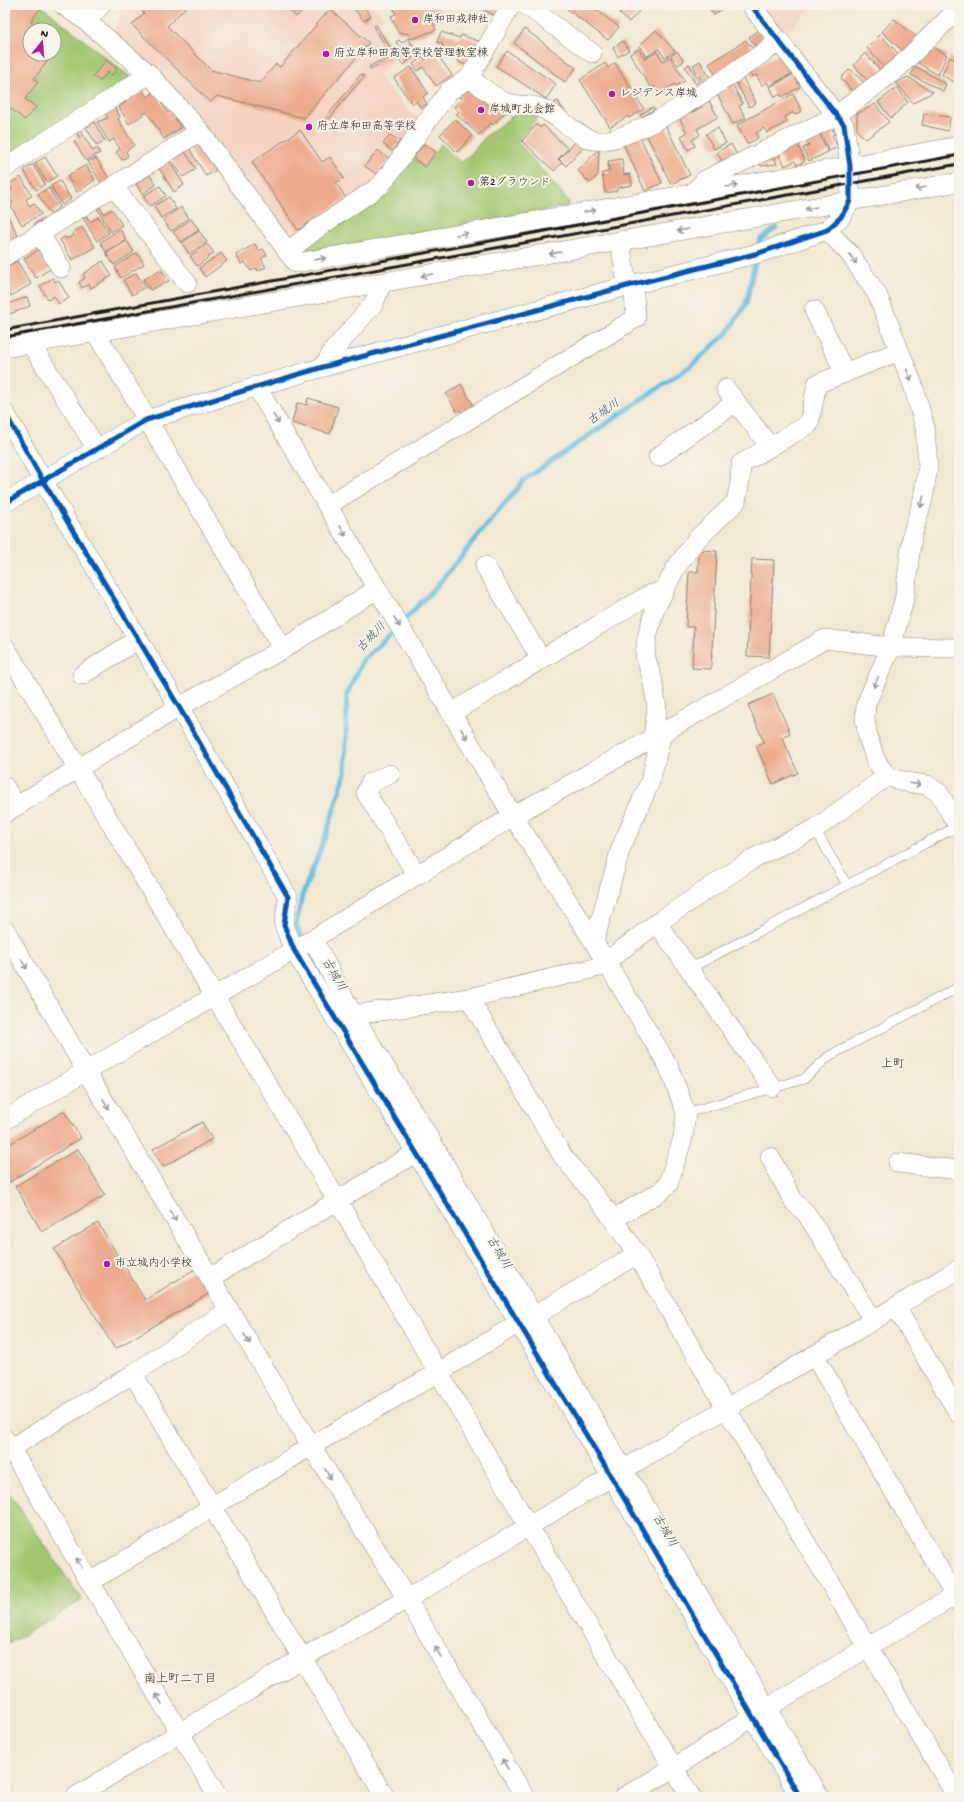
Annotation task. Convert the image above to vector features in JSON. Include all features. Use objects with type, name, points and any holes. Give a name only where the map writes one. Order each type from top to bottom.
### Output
[{"type":"street","points":[[63,5],[86,21],[149,74],[200,132],[296,263],[959,146]]},
{"type":"street","points":[[86,21],[101,5]]},
{"type":"street","points":[[288,252],[318,228],[380,185],[449,91],[469,78],[511,5]]},
{"type":"street","points":[[526,5],[592,53]]},
{"type":"street","points":[[5,504],[146,420],[323,367],[630,285],[759,253],[827,230],[841,217],[850,201],[850,166],[844,125],[752,5]]},
{"type":"street","points":[[693,192],[705,180],[836,116],[899,67],[954,13],[959,11]]},
{"type":"street","points":[[469,78],[506,102],[534,105],[544,109],[589,139],[603,141],[623,136],[707,92],[780,41]]},
{"type":"street","points":[[5,168],[149,74]]},
{"type":"street","points":[[5,256],[200,132]]},
{"type":"street","points":[[5,348],[959,182]]},
{"type":"street","points":[[114,187],[187,283]]},
{"type":"street","points":[[827,230],[850,254],[877,294],[912,385],[925,428],[928,466],[923,499],[912,536],[905,596],[891,646],[866,704],[865,719],[876,761],[887,776],[905,782],[927,785],[939,793],[958,827]]},
{"type":"street","points":[[40,234],[61,268]]},
{"type":"street","points":[[328,505],[636,318],[620,242]]},
{"type":"street","points":[[323,367],[333,351],[374,303],[382,283]]},
{"type":"street","points":[[814,310],[845,373]]},
{"type":"street","points":[[96,333],[146,420],[283,649]]},
{"type":"street","points":[[31,344],[97,449]]},
{"type":"street","points":[[594,942],[621,848],[650,782],[657,736],[657,708],[652,678],[645,655],[646,638],[655,609],[675,568],[696,540],[736,502],[740,482],[741,464],[809,424],[817,384],[899,351]]},
{"type":"street","points":[[256,386],[513,816],[594,942],[668,1065],[686,1113],[683,1138],[668,1184],[660,1192],[613,1219]]},
{"type":"street","points":[[658,457],[731,395],[770,447]]},
{"type":"street","points":[[7,420],[179,707],[288,897],[284,925],[294,950],[424,1147],[529,1318],[617,1472],[760,1712],[820,1797]]},
{"type":"street","points":[[485,566],[541,659]]},
{"type":"street","points":[[5,787],[11,809],[179,707],[283,649],[377,589]]},
{"type":"street","points":[[451,713],[649,595],[664,591]]},
{"type":"street","points":[[82,675],[138,639]]},
{"type":"street","points":[[5,1120],[86,1071],[313,939],[513,816],[657,736],[825,639],[891,646],[959,648]]},
{"type":"street","points":[[5,647],[77,770],[337,1200],[528,1526],[691,1797]]},
{"type":"street","points":[[390,774],[370,783],[366,793],[417,875]]},
{"type":"street","points":[[353,1015],[469,998],[599,967],[657,923],[754,858],[815,829],[887,776]]},
{"type":"street","points":[[657,923],[772,1088]]},
{"type":"street","points":[[5,930],[86,1071],[229,1310],[311,1446],[407,1599],[525,1797]]},
{"type":"street","points":[[313,939],[424,1147]]},
{"type":"street","points":[[469,998],[562,1155],[613,1219],[637,1254],[726,1408],[957,1797]]},
{"type":"street","points":[[210,1278],[424,1147]]},
{"type":"street","points":[[770,1157],[794,1202],[806,1213],[873,1320]]},
{"type":"street","points":[[898,1163],[959,1170]]},
{"type":"street","points":[[90,1582],[311,1446],[637,1254]]},
{"type":"street","points":[[78,1796],[302,1658],[407,1599],[617,1472],[959,1269]]},
{"type":"street","points":[[896,1307],[959,1414]]},
{"type":"street","points":[[218,1797],[8,1443],[133,1374],[229,1310]]},
{"type":"street","points":[[624,1797],[674,1768],[760,1712],[868,1647],[958,1597],[814,1355]]},
{"type":"street","points":[[133,1374],[385,1797]]},
{"type":"street","points":[[760,1712],[800,1797]]},
{"type":"lane","points":[[689,969],[958,827]]},
{"type":"lane","points":[[815,829],[847,885]]},
{"type":"lane","points":[[686,1113],[804,1079],[829,1056],[959,987]]},
{"type":"shaded area","name":"府立岸和田高等学校","points":[[119,5],[373,5],[383,17],[378,27],[400,56],[377,75],[408,111],[422,118],[368,189],[289,243],[111,36],[121,15]]},
{"type":"shaded area","points":[[760,5],[813,5],[789,30],[780,29]]},
{"type":"green space","points":[[5,5],[40,5],[61,22],[22,22],[22,62],[62,62],[62,23],[130,77],[5,162]]},
{"type":"green space","name":"第2グラウンド","points":[[518,112],[540,115],[517,141],[569,202],[568,206],[304,253],[304,246],[409,156],[425,167],[441,144],[461,163],[472,153],[487,135]]},
{"type":"green space","points":[[5,1487],[82,1600],[5,1646]]},
{"type":"building","points":[[5,5],[35,5],[40,9],[31,21],[32,22],[22,22],[22,62],[47,62],[34,79],[38,82],[25,99],[36,107],[25,120],[5,104],[5,73],[7,70],[5,69]]},
{"type":"building","name":"府立岸和田高等学校管理教室棟","points":[[136,5],[188,5],[167,26],[211,70],[260,83],[276,64],[280,67],[330,9],[369,43],[304,118],[217,96],[210,102],[132,25],[144,13]]},
{"type":"building","points":[[284,5],[309,5],[296,17]]},
{"type":"building","points":[[362,5],[371,16],[364,21],[352,6]]},
{"type":"building","name":"岸和田戎神社","points":[[392,5],[437,5],[442,19],[433,22],[436,30],[411,39],[409,34],[398,32],[391,16],[396,14]]},
{"type":"building","points":[[474,5],[501,5],[496,16]]},
{"type":"building","points":[[562,5],[590,5],[619,27],[608,40]]},
{"type":"building","points":[[626,5],[635,5],[640,10],[629,22],[619,13]]},
{"type":"building","points":[[707,5],[727,5],[714,15]]},
{"type":"building","points":[[894,19],[918,38],[905,53],[882,32]]},
{"type":"building","points":[[376,25],[391,49],[388,51],[374,26]]},
{"type":"building","points":[[525,29],[576,68],[565,82],[514,43]]},
{"type":"building","points":[[656,30],[675,51],[665,58],[659,49],[646,57],[639,46]]},
{"type":"building","points":[[759,30],[768,43],[758,50],[749,37]]},
{"type":"building","points":[[441,32],[460,38],[461,35],[481,42],[470,66],[458,62],[460,57],[440,53],[443,44],[437,42]]},
{"type":"building","points":[[880,35],[901,56],[887,71],[867,48]]},
{"type":"building","points":[[408,38],[418,52],[403,65],[399,59],[405,54],[396,42],[399,40],[402,43]]},
{"type":"building","points":[[746,40],[754,51],[716,75],[709,64]]},
{"type":"building","points":[[623,41],[629,50],[618,57],[613,48]]},
{"type":"building","points":[[931,46],[947,55],[938,75],[915,61]]},
{"type":"building","points":[[638,49],[645,59],[657,52],[663,61],[670,57],[685,81],[676,86],[675,84],[659,94],[654,86],[651,88],[630,54]]},
{"type":"building","points":[[507,51],[556,84],[546,99],[496,66]]},
{"type":"building","points":[[677,51],[684,61],[678,65],[671,56]]},
{"type":"building","points":[[436,53],[452,75],[436,86],[423,67],[418,71],[413,64],[423,57],[425,60]]},
{"type":"building","points":[[781,53],[793,73],[769,86],[767,82],[762,85],[756,75],[752,77],[749,71]]},
{"type":"building","points":[[865,53],[883,73],[870,83],[854,65]]},
{"type":"building","points":[[389,55],[390,58],[370,69],[369,67]]},
{"type":"building","points":[[950,57],[959,62],[959,74],[954,82],[942,75]]},
{"type":"building","points":[[106,60],[117,69],[112,75],[108,72],[100,81],[93,76]]},
{"type":"building","points":[[700,61],[711,80],[704,84],[693,65]]},
{"type":"building","name":"レジデンス岸城","points":[[605,63],[608,68],[615,63],[644,109],[629,118],[628,116],[610,127],[580,80]]},
{"type":"building","points":[[689,64],[700,82],[696,84],[685,67]]},
{"type":"building","points":[[915,66],[946,84],[943,91],[911,75]]},
{"type":"building","points":[[411,67],[428,93],[423,97],[427,104],[421,108],[416,101],[412,104],[394,78]]},
{"type":"building","points":[[850,69],[867,86],[855,95],[841,78]]},
{"type":"building","points":[[361,74],[364,76],[326,122],[324,120]]},
{"type":"building","points":[[793,74],[800,87],[782,97],[781,94],[775,97],[770,87]]},
{"type":"building","points":[[908,77],[933,92],[913,103],[896,83]]},
{"type":"building","points":[[743,78],[756,103],[749,107],[736,82]]},
{"type":"building","name":"岸城町北会館","points":[[473,86],[506,111],[493,125],[491,123],[479,135],[456,114],[459,112],[454,107],[462,98],[459,95],[465,89],[468,92]]},
{"type":"building","points":[[733,86],[743,104],[739,106],[746,118],[733,124],[717,94]]},
{"type":"building","points":[[141,88],[147,97],[155,92],[168,113],[171,111],[181,128],[164,139],[147,112],[129,124],[119,107],[126,102],[124,98]]},
{"type":"building","points":[[897,88],[908,102],[891,118],[878,102]]},
{"type":"building","points":[[793,94],[802,111],[794,115],[793,112],[785,117],[787,122],[767,133],[764,128],[756,133],[758,138],[747,144],[737,125]]},
{"type":"building","points":[[708,99],[718,117],[697,129],[700,135],[692,140],[695,146],[688,150],[681,136],[687,133],[678,115],[689,109],[691,113],[702,107],[700,104]]},
{"type":"building","points":[[558,101],[565,113],[561,115],[554,103]]},
{"type":"building","points":[[875,104],[889,122],[866,139],[857,131],[857,114]]},
{"type":"building","points":[[114,106],[120,117],[118,119],[134,145],[126,151],[128,156],[122,160],[116,152],[120,149],[114,139],[109,142],[97,122],[108,118],[104,112]]},
{"type":"building","points":[[653,107],[655,109],[642,117],[640,115]]},
{"type":"building","points":[[924,114],[950,117],[948,131],[922,125]]},
{"type":"building","points":[[455,119],[472,136],[457,152],[440,135]]},
{"type":"building","points":[[94,122],[105,141],[97,146],[86,127]]},
{"type":"building","points":[[537,124],[540,128],[543,125],[568,149],[558,159],[562,163],[554,171],[522,141]]},
{"type":"building","points":[[665,124],[690,175],[671,184],[646,134]]},
{"type":"building","points":[[831,125],[835,134],[832,135],[838,147],[829,151],[819,130]]},
{"type":"building","points":[[79,128],[93,151],[97,148],[100,153],[86,161],[74,141],[80,138],[75,130]]},
{"type":"building","points":[[718,128],[726,143],[714,149],[706,134]]},
{"type":"building","points":[[300,130],[322,162],[330,157],[344,178],[336,183],[346,198],[298,230],[252,162]]},
{"type":"building","points":[[819,134],[828,152],[809,161],[803,148],[809,146],[806,140]]},
{"type":"building","points":[[390,135],[400,141],[392,151],[383,144]]},
{"type":"building","points":[[639,135],[662,183],[645,191],[623,143]]},
{"type":"building","points":[[577,140],[584,147],[566,166],[559,159]]},
{"type":"building","points":[[796,141],[805,161],[797,165],[795,161],[785,166],[777,150]]},
{"type":"building","points":[[198,142],[216,170],[206,176],[189,148]]},
{"type":"building","points":[[424,144],[436,152],[425,167],[413,158]]},
{"type":"building","points":[[731,144],[737,155],[723,163],[717,152]]},
{"type":"building","points":[[599,149],[598,175],[590,183],[578,171]]},
{"type":"building","points":[[184,150],[196,169],[183,177],[171,158]]},
{"type":"building","points":[[378,150],[389,159],[376,174],[365,166]]},
{"type":"building","points":[[772,152],[777,164],[761,166],[758,159]]},
{"type":"building","points":[[45,157],[57,176],[47,182],[35,163]]},
{"type":"building","points":[[96,158],[110,180],[102,184],[88,162]]},
{"type":"building","points":[[622,159],[624,175],[630,174],[632,185],[617,188],[617,191],[605,193],[602,173],[609,172],[608,161]]},
{"type":"building","points":[[169,160],[184,185],[174,192],[158,167]]},
{"type":"building","points":[[33,164],[45,184],[36,190],[24,170]]},
{"type":"building","points":[[86,165],[95,180],[77,192],[67,176]]},
{"type":"building","points":[[150,175],[156,185],[142,194],[136,184]]},
{"type":"building","points":[[21,177],[32,196],[26,199],[29,206],[34,203],[41,214],[22,225],[10,205],[13,203],[7,194],[12,190],[9,184]]},
{"type":"building","points":[[60,181],[71,199],[62,205],[51,186]]},
{"type":"building","points":[[160,186],[166,196],[150,206],[143,196]]},
{"type":"building","points":[[49,188],[60,207],[50,214],[38,194]]},
{"type":"building","points":[[169,197],[176,209],[161,218],[154,206]]},
{"type":"building","points":[[100,207],[104,214],[112,209],[122,225],[111,232],[97,208]]},
{"type":"building","points":[[181,207],[189,218],[171,231],[163,220]]},
{"type":"building","points":[[5,210],[19,238],[6,244],[5,241]]},
{"type":"building","points":[[86,216],[90,222],[99,217],[109,233],[97,241],[83,218]]},
{"type":"building","points":[[43,219],[46,223],[36,228],[34,224]]},
{"type":"building","points":[[191,219],[199,230],[181,242],[173,232]]},
{"type":"building","points":[[82,227],[95,247],[72,260],[60,240],[65,237],[67,239],[74,235],[73,232]]},
{"type":"building","points":[[120,229],[126,240],[106,252],[100,242]]},
{"type":"building","points":[[199,231],[207,242],[189,254],[182,243]]},
{"type":"building","points":[[127,241],[134,252],[114,265],[106,253]]},
{"type":"building","points":[[207,244],[214,253],[197,266],[190,256]]},
{"type":"building","points":[[255,244],[259,251],[263,249],[267,255],[261,259],[266,267],[258,271],[257,268],[251,271],[245,262],[241,264],[236,255]]},
{"type":"building","points":[[41,248],[53,267],[36,278],[24,259]]},
{"type":"building","points":[[137,253],[144,264],[121,278],[115,267]]},
{"type":"building","points":[[221,253],[227,261],[205,277],[199,268]]},
{"type":"building","points":[[17,261],[31,284],[11,296],[9,293],[5,295],[5,269]]},
{"type":"building","points":[[103,261],[112,276],[91,288],[89,284],[82,288],[79,282],[85,278],[83,274]]},
{"type":"building","points":[[161,269],[169,281],[150,290],[143,280]]},
{"type":"building","points":[[136,273],[145,287],[132,295],[123,280]]},
{"type":"building","points":[[53,278],[55,282],[58,280],[69,298],[59,304],[54,296],[48,300],[40,286]]},
{"type":"building","points":[[27,297],[30,306],[5,316],[5,305]]},
{"type":"building","points":[[461,384],[474,406],[462,413],[460,410],[457,412],[446,394]]},
{"type":"building","points":[[308,398],[338,407],[330,434],[292,423],[297,403],[307,405]]},
{"type":"building","points":[[699,550],[717,551],[711,669],[692,668],[694,627],[686,627],[689,572],[698,572]]},
{"type":"building","points":[[752,559],[774,560],[769,657],[747,656]]},
{"type":"building","points":[[773,694],[790,733],[782,737],[798,773],[773,784],[756,746],[764,742],[748,705]]},
{"type":"building","points":[[64,1111],[81,1138],[5,1185],[5,1147]]},
{"type":"building","points":[[202,1122],[212,1139],[163,1167],[153,1149]]},
{"type":"building","points":[[78,1149],[105,1195],[42,1232],[15,1186]]},
{"type":"building","points":[[98,1223],[145,1300],[195,1269],[210,1293],[115,1349],[54,1249]]},
{"type":"waterway","name":"古城川","points":[[758,249],[760,240],[776,228]]},
{"type":"waterway","name":"古城川","points":[[401,623],[436,587],[524,480],[692,365],[727,333],[746,304],[756,257]]},
{"type":"waterway","name":"古城川","points":[[324,980],[307,951],[296,925],[302,896],[327,832],[345,774],[347,694],[363,660],[396,629]]},
{"type":"railway","points":[[5,330],[959,155]]},
{"type":"railway","points":[[5,337],[959,164]]},
{"type":"cycle path","points":[[5,503],[146,420],[323,367],[627,286],[759,253],[827,230],[841,217],[850,201],[850,166],[844,125],[751,5]]},
{"type":"cycle path","points":[[5,413],[43,481],[179,707],[288,897],[284,925],[294,950],[611,1476],[800,1797]]},
{"type":"place","name":"岸和田戎神社","points":[[415,20]]},
{"type":"place","name":"府立岸和田高等学校管理教室棟","points":[[326,54]]},
{"type":"place","name":"レジデンス岸城","points":[[612,94]]},
{"type":"place","name":"岸城町北会館","points":[[481,110]]},
{"type":"place","name":"府立岸和田高等学校","points":[[309,127]]},
{"type":"place","name":"第2グラウンド","points":[[471,183]]},
{"type":"place","name":"市立城内小学校","points":[[107,1264]]},
{"type":"district","name":"上町","points":[[893,1065]]},
{"type":"district","name":"南上町二丁目","points":[[180,1680]]}]
